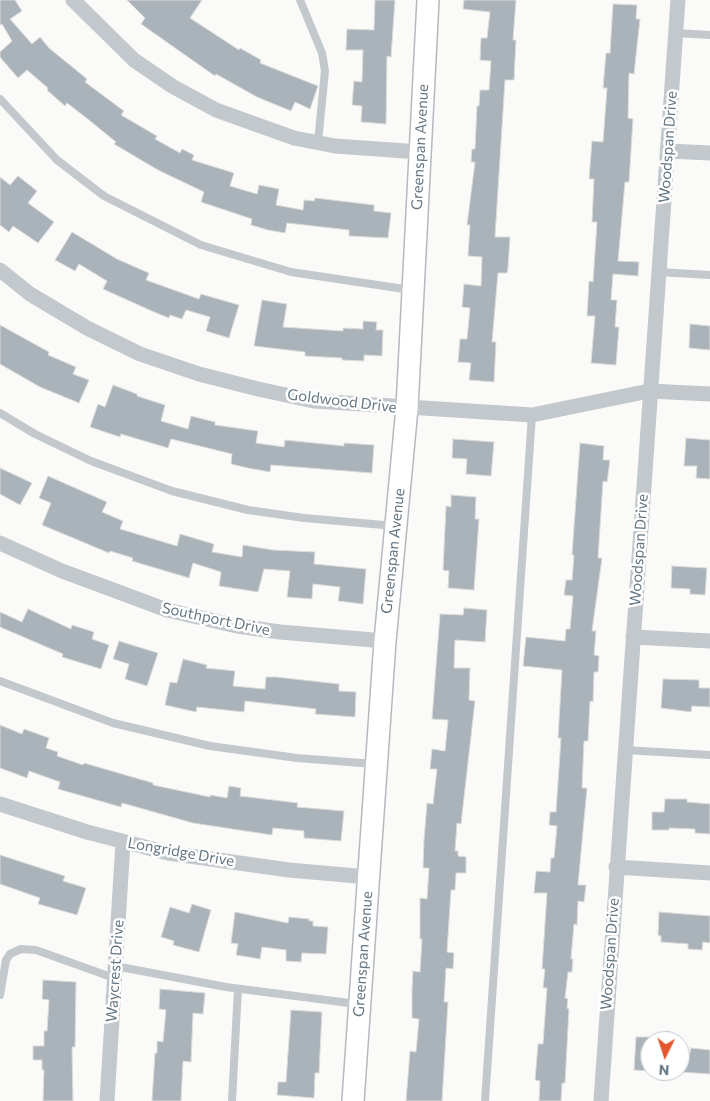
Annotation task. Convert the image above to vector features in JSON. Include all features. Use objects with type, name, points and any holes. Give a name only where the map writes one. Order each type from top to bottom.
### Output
[{"type":"street","points":[[73,0],[134,60],[172,86],[216,110],[294,138],[335,146],[420,152]]},
{"type":"street","name":"Greenspan Avenue","points":[[353,1101],[385,640],[407,408],[428,0]]},
{"type":"street","name":"Woodspan Drive","points":[[600,1101],[678,0]]},
{"type":"street","points":[[668,151],[710,153]]},
{"type":"street","name":"Goldwood Drive","points":[[0,270],[30,294],[79,324],[140,354],[199,374],[258,390],[314,401],[532,415],[649,390],[710,394]]},
{"type":"street","name":"Southport Drive","points":[[0,543],[62,571],[167,610],[237,626],[280,632],[385,640]]},
{"type":"street","points":[[634,637],[710,642]]},
{"type":"street","name":"Longridge Drive","points":[[0,804],[123,842],[168,853],[280,869],[368,877]]},
{"type":"street","name":"Waycrest Drive","points":[[107,1101],[123,842]]},
{"type":"street","points":[[616,867],[710,873]]},
{"type":"lane","points":[[300,0],[322,53],[326,71],[318,142]]},
{"type":"lane","points":[[676,33],[710,35]]},
{"type":"lane","points":[[0,99],[57,160],[104,196],[183,237],[243,259],[290,272],[413,290]]},
{"type":"lane","points":[[658,272],[710,275]]},
{"type":"lane","points":[[0,413],[35,434],[91,461],[172,491],[248,510],[304,518],[396,526]]},
{"type":"lane","points":[[485,1101],[532,415]]},
{"type":"lane","points":[[0,681],[62,706],[114,723],[210,746],[297,758],[376,764]]},
{"type":"lane","points":[[625,750],[710,755]]},
{"type":"lane","points":[[0,995],[6,960],[10,954],[21,949],[36,950],[115,972],[359,1004]]},
{"type":"lane","points":[[232,1101],[238,989]]},
{"type":"building","points":[[0,0],[15,0],[22,11],[10,19],[32,44],[40,37],[49,48],[87,79],[85,82],[124,111],[121,115],[157,136],[155,139],[180,153],[182,149],[194,155],[192,160],[234,173],[230,186],[257,194],[259,185],[279,189],[276,205],[303,210],[304,200],[314,201],[315,198],[374,205],[374,211],[391,213],[388,238],[349,236],[349,230],[287,223],[285,233],[268,230],[251,225],[252,219],[201,202],[204,192],[158,170],[114,144],[116,142],[67,103],[65,106],[27,70],[18,78],[0,57],[0,52],[12,41],[2,24],[0,25]]},
{"type":"building","points":[[127,0],[202,0],[190,18],[239,50],[240,48],[261,60],[260,63],[318,86],[310,109],[295,102],[291,111],[257,97],[216,74],[215,76],[141,24],[145,18]]},
{"type":"building","points":[[375,0],[395,0],[391,57],[387,56],[386,124],[361,122],[362,106],[352,105],[354,81],[362,82],[363,50],[346,50],[347,29],[374,30]]},
{"type":"building","points":[[464,0],[516,0],[513,40],[516,40],[514,80],[505,80],[495,237],[510,237],[507,273],[498,273],[492,342],[496,342],[494,382],[469,380],[471,363],[458,362],[460,339],[467,339],[470,308],[462,307],[464,284],[481,286],[482,257],[468,256],[470,225],[467,225],[475,162],[471,162],[472,149],[475,149],[477,106],[479,106],[480,90],[489,90],[491,61],[480,60],[481,38],[487,38],[490,12],[463,9]]},
{"type":"building","points":[[613,4],[637,5],[636,19],[640,19],[634,74],[629,73],[628,118],[633,119],[629,182],[625,182],[618,261],[639,262],[638,276],[613,274],[611,300],[617,300],[615,327],[619,327],[616,365],[591,363],[595,316],[587,316],[589,281],[593,282],[597,222],[592,222],[594,179],[589,179],[592,141],[603,142],[607,88],[603,88],[606,53],[610,53]]},
{"type":"building","points":[[18,176],[37,191],[28,203],[54,222],[38,243],[13,226],[9,232],[0,225],[0,177],[10,185]]},
{"type":"building","points":[[72,232],[117,259],[149,273],[146,280],[199,299],[201,294],[239,305],[229,338],[206,331],[210,317],[186,310],[182,319],[170,315],[169,318],[103,289],[107,281],[79,264],[75,271],[55,260]]},
{"type":"building","points":[[262,300],[287,304],[283,327],[343,331],[343,328],[363,329],[363,321],[377,322],[376,330],[383,330],[382,356],[364,355],[364,361],[342,360],[342,358],[305,356],[305,352],[254,346]]},
{"type":"building","points":[[690,324],[710,326],[710,350],[689,348]]},
{"type":"building","points":[[0,325],[49,352],[48,355],[76,367],[73,374],[89,380],[79,403],[40,387],[0,364]]},
{"type":"building","points":[[113,385],[137,394],[137,396],[165,405],[161,421],[188,429],[191,416],[215,422],[215,425],[258,431],[256,443],[284,447],[285,440],[344,446],[344,443],[374,445],[372,473],[271,465],[270,472],[231,464],[232,454],[171,439],[168,448],[121,434],[120,437],[90,427],[98,404],[105,407]]},
{"type":"building","points":[[686,438],[710,440],[710,479],[696,478],[697,466],[684,466]]},
{"type":"building","points":[[453,439],[494,442],[491,476],[466,474],[467,459],[452,458]]},
{"type":"building","points":[[580,443],[604,446],[603,460],[610,460],[607,482],[603,481],[598,558],[602,558],[592,631],[596,631],[594,655],[599,656],[598,672],[594,672],[593,702],[590,701],[588,741],[584,741],[582,788],[587,788],[578,885],[586,885],[584,902],[578,901],[577,925],[574,924],[571,959],[573,959],[572,972],[568,972],[565,998],[568,999],[567,1008],[569,1009],[565,1083],[562,1083],[561,1101],[539,1101],[540,1081],[535,1080],[538,1044],[543,1044],[547,988],[543,988],[545,969],[542,969],[547,893],[534,893],[536,871],[550,872],[551,858],[554,858],[557,826],[549,825],[550,812],[556,812],[561,738],[558,738],[562,670],[523,666],[526,637],[565,641],[566,629],[570,629],[573,596],[564,595],[566,580],[572,580]]},
{"type":"building","points":[[0,468],[32,483],[20,505],[0,494]]},
{"type":"building","points":[[48,476],[107,502],[102,512],[123,521],[120,529],[177,546],[180,534],[214,544],[212,552],[242,557],[243,545],[273,550],[315,552],[314,564],[366,569],[363,604],[338,601],[340,587],[313,584],[312,599],[287,597],[290,571],[264,569],[258,592],[219,586],[221,572],[193,563],[189,578],[132,561],[133,558],[110,551],[109,553],[42,525],[51,503],[39,498]]},
{"type":"building","points":[[451,495],[476,497],[475,519],[479,519],[474,590],[448,588],[449,571],[443,570],[446,506],[451,507]]},
{"type":"building","points":[[672,566],[707,568],[705,595],[690,594],[690,589],[671,588]]},
{"type":"building","points":[[464,608],[487,610],[485,642],[455,640],[454,668],[470,668],[469,700],[475,701],[461,824],[457,823],[455,851],[458,851],[458,856],[466,857],[466,873],[456,873],[455,890],[451,890],[447,952],[454,953],[453,969],[446,968],[444,1002],[448,1002],[442,1101],[406,1101],[410,1051],[416,1052],[419,1019],[412,1018],[412,989],[413,971],[420,972],[422,939],[420,939],[420,898],[427,899],[429,868],[423,868],[424,840],[427,803],[433,804],[437,769],[430,769],[432,749],[445,751],[448,720],[432,719],[440,614],[463,615]]},
{"type":"building","points":[[28,609],[71,629],[72,625],[94,632],[92,639],[109,645],[101,669],[62,657],[63,654],[0,627],[0,612],[22,622]]},
{"type":"building","points":[[119,641],[158,653],[147,686],[125,679],[129,664],[113,659]]},
{"type":"building","points":[[183,659],[207,665],[206,668],[235,671],[233,686],[265,689],[266,677],[339,684],[339,691],[356,692],[355,717],[315,714],[316,709],[245,701],[244,712],[197,707],[196,712],[165,705],[170,682],[177,683]]},
{"type":"building","points":[[663,679],[699,680],[699,688],[710,688],[710,707],[692,706],[691,712],[661,708]]},
{"type":"building","points":[[0,725],[22,734],[24,729],[49,738],[46,748],[58,752],[57,756],[83,765],[84,763],[153,783],[153,785],[210,797],[210,795],[227,798],[229,786],[241,788],[240,796],[298,803],[297,807],[344,811],[341,841],[304,838],[304,831],[273,828],[272,835],[193,823],[122,803],[121,807],[58,789],[60,782],[29,771],[27,778],[0,768]]},
{"type":"building","points":[[665,799],[687,799],[687,802],[710,804],[710,834],[695,833],[695,829],[669,828],[669,830],[652,830],[652,812],[664,812]]},
{"type":"building","points":[[0,855],[65,876],[63,881],[86,888],[77,915],[38,904],[40,898],[0,884]]},
{"type":"building","points":[[192,904],[211,910],[199,952],[173,945],[174,941],[161,937],[170,907],[189,913]]},
{"type":"building","points":[[235,912],[288,923],[289,917],[309,919],[309,921],[313,921],[313,926],[328,927],[326,954],[302,953],[301,962],[286,961],[286,950],[262,947],[260,959],[236,955],[238,944],[231,943]]},
{"type":"building","points":[[659,912],[710,916],[710,943],[703,942],[702,950],[688,949],[688,944],[661,942],[661,936],[658,935]]},
{"type":"building","points":[[43,980],[76,982],[75,1047],[72,1047],[73,1101],[43,1101],[44,1070],[42,1070],[42,1060],[33,1060],[33,1046],[44,1046],[44,1031],[47,1031],[49,1000],[42,999]]},
{"type":"building","points":[[160,989],[205,993],[203,1014],[193,1013],[191,1062],[183,1061],[181,1101],[152,1101],[155,1053],[157,1053],[157,1041],[163,1042],[166,1010],[159,1009]]},
{"type":"building","points":[[291,1010],[322,1012],[319,1073],[315,1073],[314,1098],[277,1095],[278,1082],[286,1082]]},
{"type":"building","points":[[636,1037],[640,1037],[640,1070],[634,1070]]},
{"type":"building","points":[[691,1048],[710,1050],[710,1074],[690,1073]]}]
